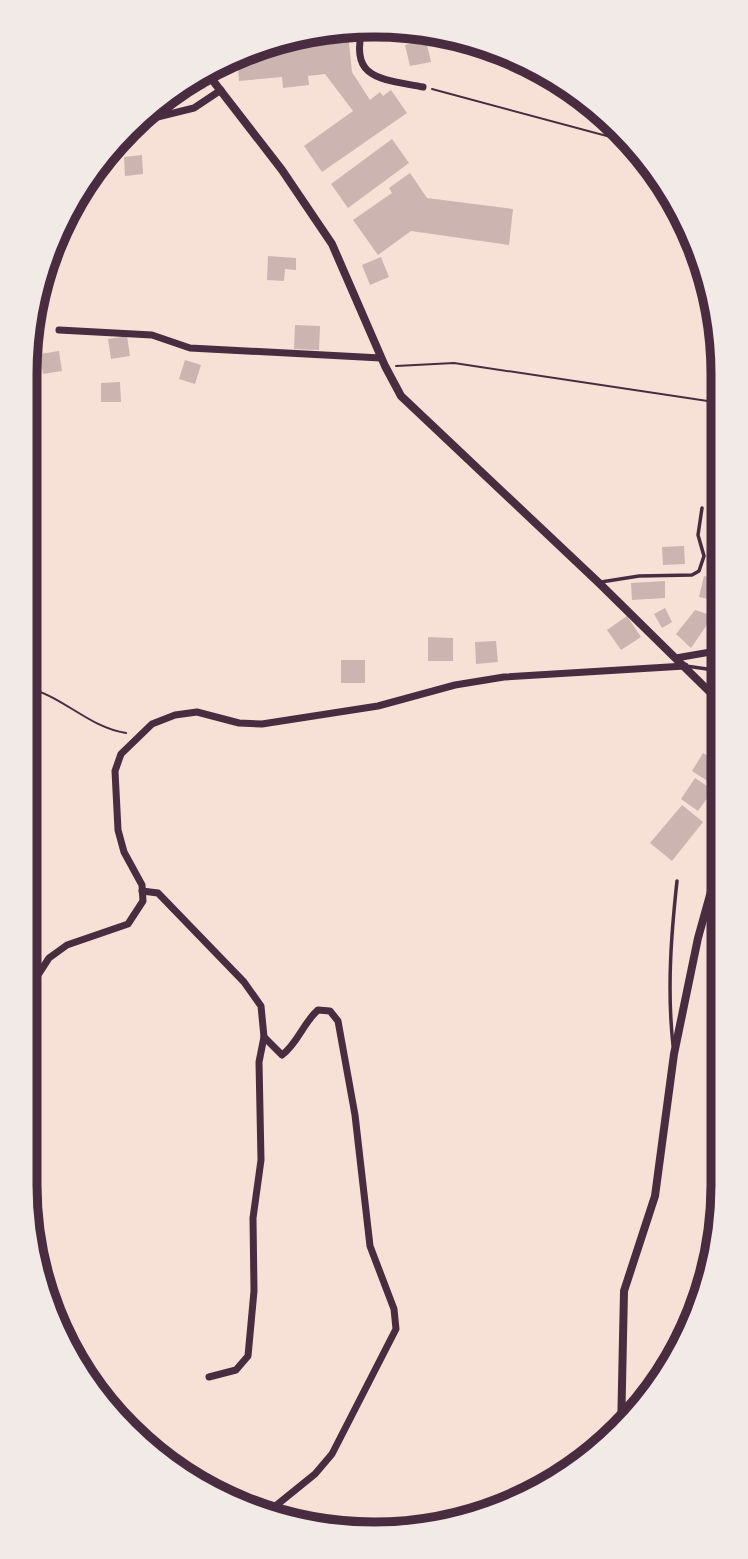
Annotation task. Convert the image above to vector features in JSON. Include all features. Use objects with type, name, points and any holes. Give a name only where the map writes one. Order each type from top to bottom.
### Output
[{"type":"street","points":[[360,37],[357,46],[359,59],[366,70],[374,76],[424,87]]},
{"type":"street","points":[[212,78],[332,244],[383,362],[401,396],[711,693]]},
{"type":"street","points":[[155,118],[194,108],[221,90]]},
{"type":"street","points":[[59,330],[152,335],[190,348],[383,362]]},
{"type":"street","points":[[676,658],[711,654]]},
{"type":"street","points":[[37,976],[49,958],[67,944],[128,924],[143,901],[142,891],[124,852],[114,793],[115,771],[121,754],[138,734],[152,724],[175,715],[197,712],[239,723],[262,724],[378,706],[455,685],[504,677],[685,666]]},
{"type":"street","points":[[142,891],[158,893],[244,982],[261,1006],[264,1037],[259,1062],[261,1160],[253,1218],[254,1292],[249,1349],[236,1370],[209,1377]]},
{"type":"street","points":[[621,1414],[624,1291],[655,1196],[674,1054],[698,938],[711,891]]},
{"type":"street","points":[[264,1037],[282,1055],[292,1048],[309,1018],[318,1010],[330,1011],[338,1021],[355,1115],[370,1246],[394,1309],[396,1329],[332,1454],[306,1482],[275,1507]]},
{"type":"lane","points":[[599,583],[639,576],[692,575],[699,571],[704,556],[698,536],[702,508]]},
{"type":"lane","points":[[685,666],[711,672]]},
{"type":"lane","points":[[674,1054],[670,1014],[671,937],[677,881]]},
{"type":"path","points":[[424,87],[615,139]]},
{"type":"path","points":[[383,362],[454,363],[711,402]]},
{"type":"path","points":[[37,691],[109,730],[138,734]]},
{"type":"building","points":[[348,37],[352,72],[370,100],[380,92],[383,96],[391,90],[407,113],[322,172],[304,146],[353,111],[325,74],[308,76],[309,85],[283,88],[282,77],[239,81],[238,66],[245,62],[308,43]]},
{"type":"building","points":[[426,41],[431,62],[410,66],[405,45]]},
{"type":"building","points":[[204,83],[206,88],[192,91]]},
{"type":"building","points":[[392,139],[409,163],[348,208],[331,184]]},
{"type":"building","points":[[142,155],[143,174],[125,176],[124,157]]},
{"type":"building","points":[[410,173],[427,198],[513,209],[509,245],[411,231],[378,255],[353,220],[392,193],[389,188]]},
{"type":"building","points":[[268,256],[296,258],[296,270],[285,269],[284,281],[267,280]]},
{"type":"building","points":[[381,257],[389,277],[370,285],[362,265]]},
{"type":"building","points":[[295,325],[320,326],[319,350],[294,349]]},
{"type":"building","points":[[127,336],[130,356],[111,359],[108,339]]},
{"type":"building","points":[[59,351],[62,371],[43,374],[40,354]]},
{"type":"building","points":[[185,360],[201,365],[195,384],[179,379]]},
{"type":"building","points":[[120,382],[121,402],[101,402],[101,383]]},
{"type":"building","points":[[708,531],[711,531],[711,552],[710,552]]},
{"type":"building","points":[[684,546],[685,564],[663,565],[662,547]]},
{"type":"building","points":[[704,576],[711,578],[711,600],[699,597]]},
{"type":"building","points":[[665,581],[665,598],[632,600],[631,583]]},
{"type":"building","points":[[665,608],[672,622],[662,628],[654,614]]},
{"type":"building","points":[[695,610],[711,615],[691,648],[676,634]]},
{"type":"building","points":[[627,616],[641,637],[621,650],[607,630]]},
{"type":"building","points":[[428,637],[453,638],[453,661],[428,661]]},
{"type":"building","points":[[496,641],[498,662],[476,664],[475,642]]},
{"type":"building","points":[[341,660],[365,660],[365,683],[341,683]]},
{"type":"building","points":[[703,753],[711,757],[709,782],[692,771]]},
{"type":"building","points":[[695,778],[711,789],[698,811],[681,799]]},
{"type":"building","points":[[682,805],[703,822],[672,861],[650,843]]}]
